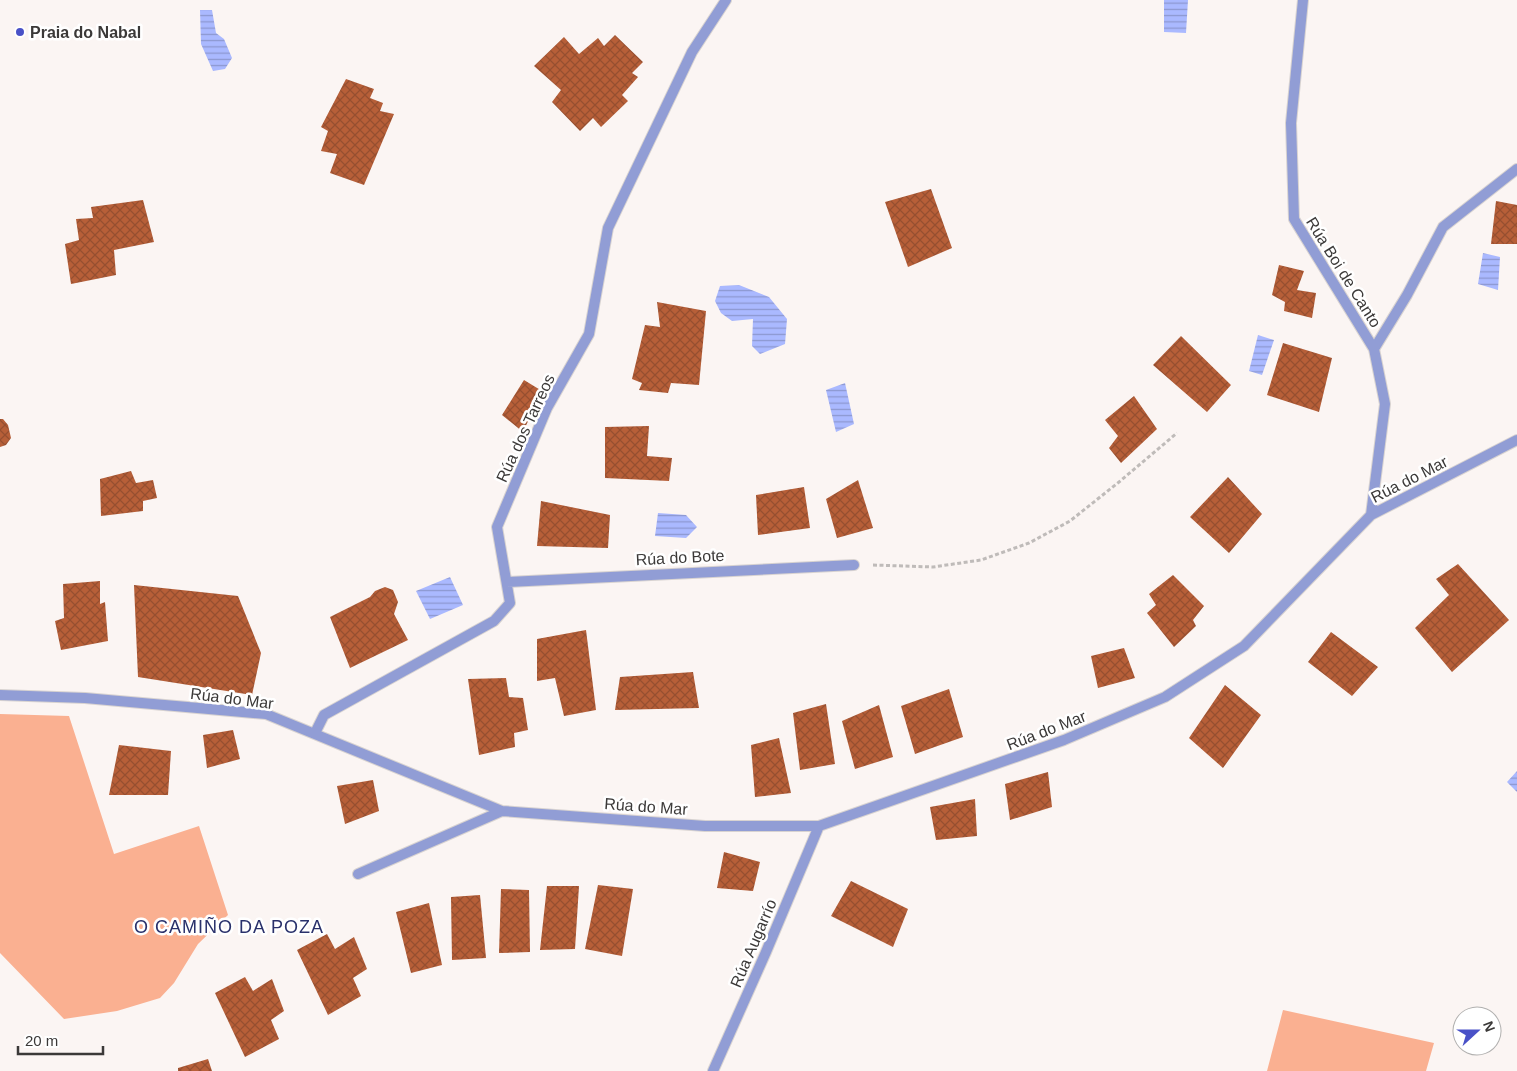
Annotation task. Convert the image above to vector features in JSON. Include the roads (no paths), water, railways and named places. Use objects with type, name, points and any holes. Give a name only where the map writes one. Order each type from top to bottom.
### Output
[{"type":"street","name":"Rúa dos Tarreos","points":[[315,733],[324,715],[494,621],[510,603],[497,527],[547,408],[589,334],[608,228],[692,52],[726,0]]},
{"type":"street","name":"Rúa Boi de Canto","points":[[1303,0],[1291,123],[1294,220],[1374,349]]},
{"type":"street","points":[[1371,516],[1385,404],[1374,349],[1407,295],[1442,227],[1517,169]]},
{"type":"street","name":"Rúa do Mar","points":[[0,695],[85,698],[266,714],[502,811],[705,826],[818,826],[1064,740],[1165,698],[1244,646],[1371,516],[1517,440]]},
{"type":"street","name":"Rúa do Bote","points":[[507,582],[854,565]]},
{"type":"street","name":"Rúa do Mar","points":[[358,874],[502,811]]},
{"type":"street","name":"Rúa Augarrío","points":[[713,1071],[766,952],[818,826]]},
{"type":"water","points":[[1164,0],[1188,0],[1186,33],[1164,32]]},
{"type":"water","points":[[200,10],[212,10],[216,33],[224,39],[232,58],[225,69],[213,71],[201,44]]},
{"type":"water","points":[[1483,253],[1500,257],[1498,290],[1478,284]]},
{"type":"water","points":[[739,285],[769,297],[787,319],[785,344],[760,354],[752,346],[753,319],[732,321],[721,313],[715,301],[720,286]]},
{"type":"water","points":[[1258,335],[1274,340],[1262,375],[1249,371]]},
{"type":"water","points":[[845,383],[854,424],[836,432],[826,390]]},
{"type":"water","points":[[658,513],[686,515],[697,527],[686,538],[655,536]]},
{"type":"water","points":[[450,577],[463,605],[430,619],[416,591]]},
{"type":"water","points":[[1517,771],[1517,792],[1507,782]]},
{"type":"place","name":"Praia do Nabal","points":[[20,32]]},
{"type":"district","name":"O CAMIÑO DA POZA","points":[[229,927]]}]
